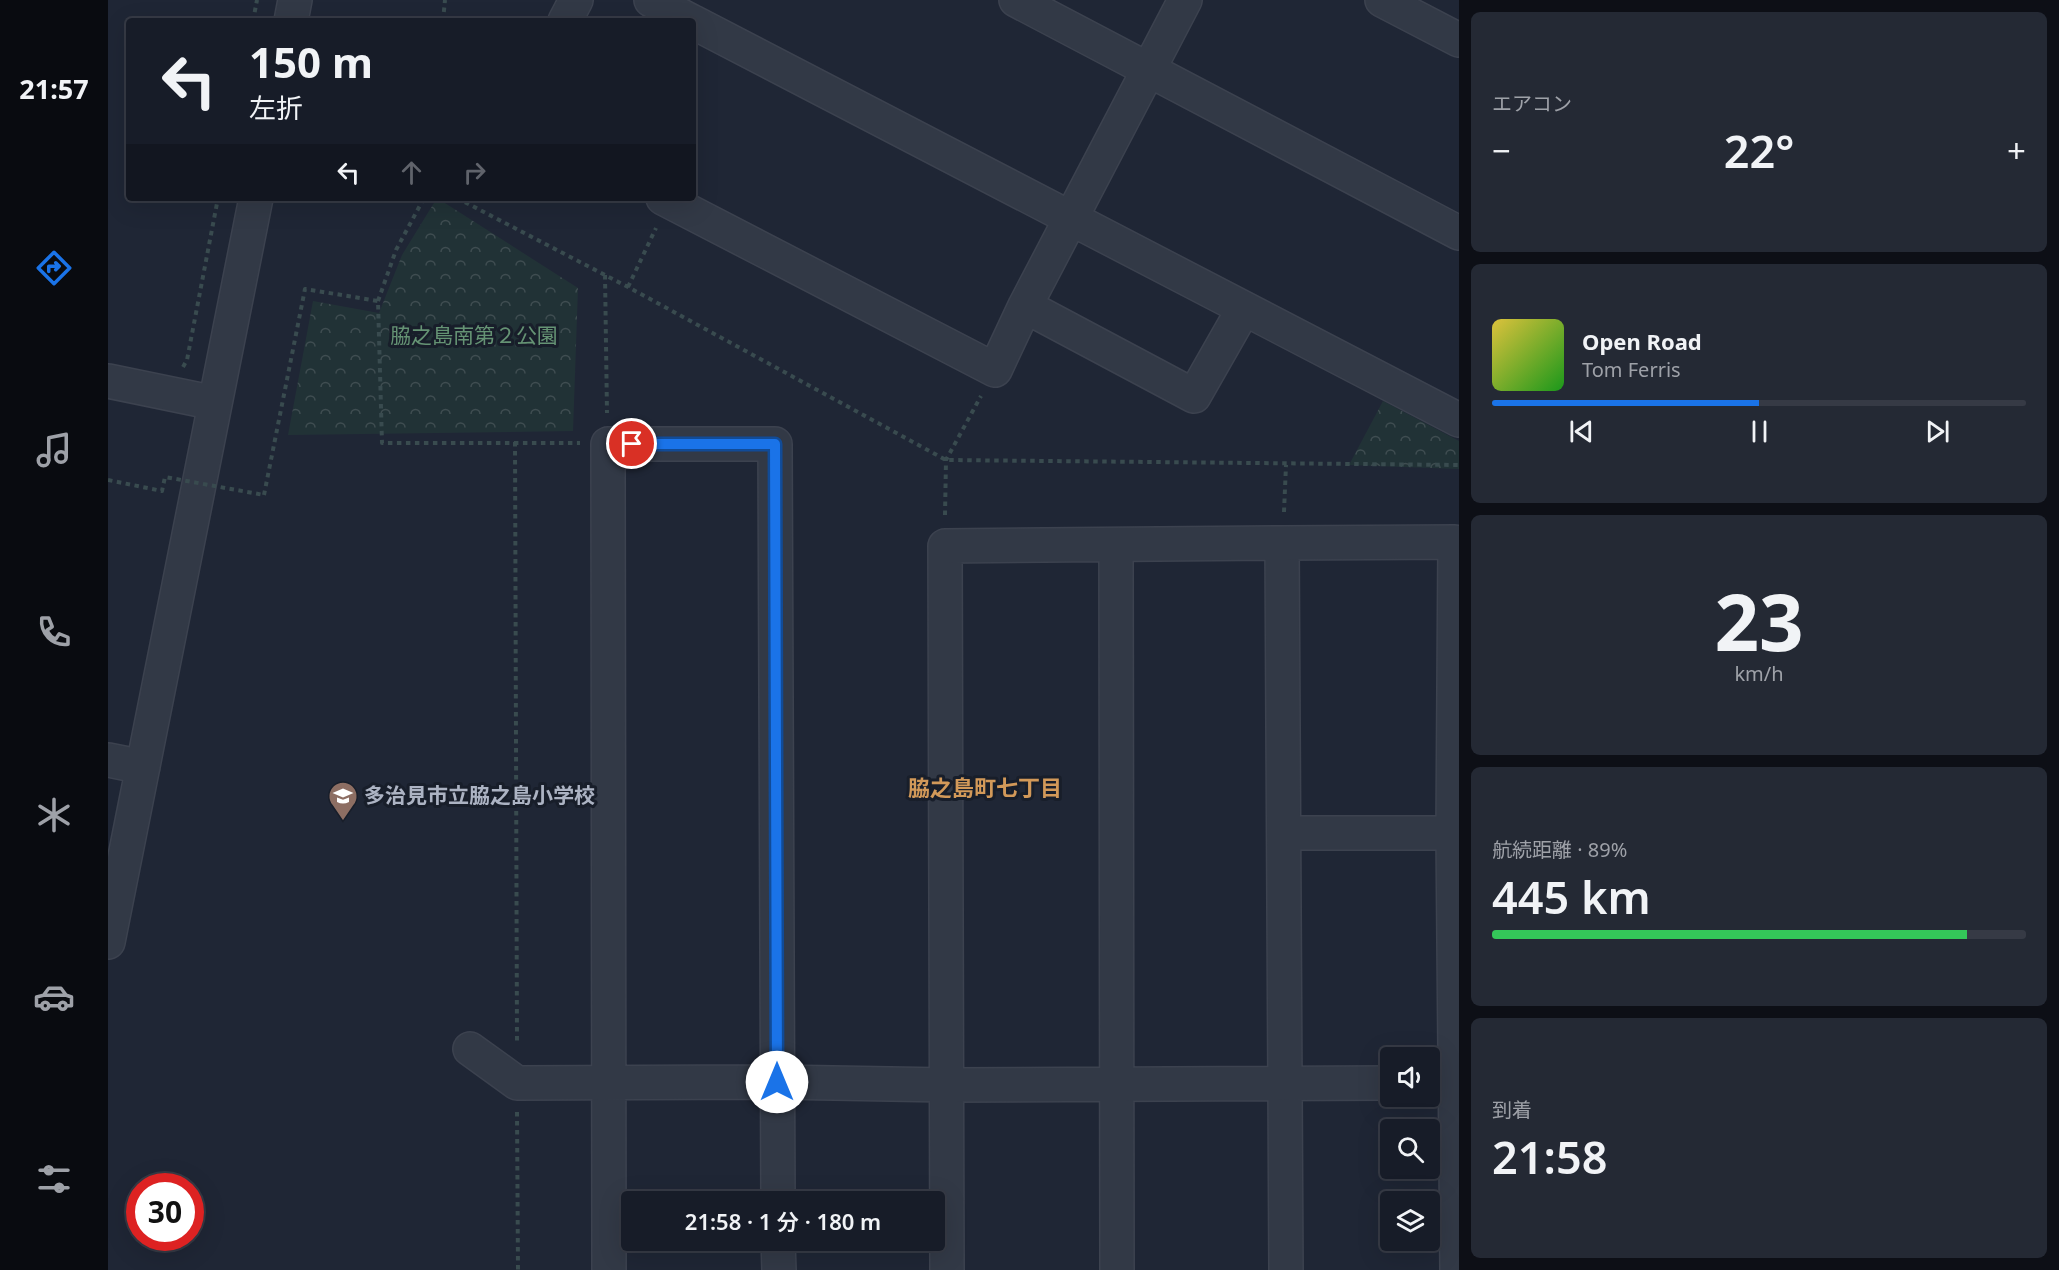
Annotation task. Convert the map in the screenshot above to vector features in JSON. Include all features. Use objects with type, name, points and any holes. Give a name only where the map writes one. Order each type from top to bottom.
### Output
[{"type":"street","points":[[292,18],[295,0]]},
{"type":"street","points":[[567,18],[576,0]]},
{"type":"street","points":[[651,0],[686,18]]},
{"type":"street","points":[[1016,0],[1459,233]]},
{"type":"street","points":[[670,201],[995,370],[1025,306],[1185,0]]},
{"type":"street","points":[[1382,0],[1459,40]]},
{"type":"street","points":[[696,23],[1243,310],[1459,420]]},
{"type":"street","points":[[108,942],[255,201]]},
{"type":"street","points":[[1025,306],[1194,396],[1243,310]]},
{"type":"street","points":[[108,381],[215,403]]},
{"type":"street","points":[[609,1270],[608,444],[775,444],[778,1191]]},
{"type":"street","points":[[947,1270],[945,546],[1455,542],[1448,1083],[1457,1270]]},
{"type":"street","points":[[1282,543],[1286,1270]]},
{"type":"street","points":[[1116,546],[1117,1270]]},
{"type":"street","points":[[108,760],[143,767]]},
{"type":"street","points":[[1284,833],[1453,833]]},
{"type":"street","points":[[470,1049],[518,1083],[608,1085],[777,1082],[946,1086],[1380,1083]]},
{"type":"street","points":[[778,1251],[778,1270]]},
{"type":"path","points":[[254,18],[257,0]]},
{"type":"path","points":[[443,18],[445,0]]},
{"type":"path","points":[[181,370],[187,360],[217,201]]},
{"type":"path","points":[[422,201],[396,250],[378,301],[382,443],[608,444],[605,276]]},
{"type":"path","points":[[463,201],[628,287],[946,460],[1459,465]]},
{"type":"path","points":[[628,287],[665,201]]},
{"type":"path","points":[[108,480],[162,491],[165,477],[264,495],[305,289],[378,301]]},
{"type":"path","points":[[945,546],[946,460],[995,370]]},
{"type":"path","points":[[515,442],[518,1270]]},
{"type":"path","points":[[1282,543],[1286,465]]},
{"type":"green space","name":"脇之島南第２公園","points":[[435,201],[442,201],[578,288],[573,431],[288,435],[313,301],[379,313],[402,255]]},
{"type":"green space","points":[[1383,401],[1459,441],[1459,469],[1349,465]]},
{"type":"place","name":"多治見市立脇之島小学校","points":[[343,822]]},
{"type":"district","name":"脇之島町七丁目","points":[[985,788]]},
{"type":"route","points":[[632,444],[775,444],[777,1082]]}]
